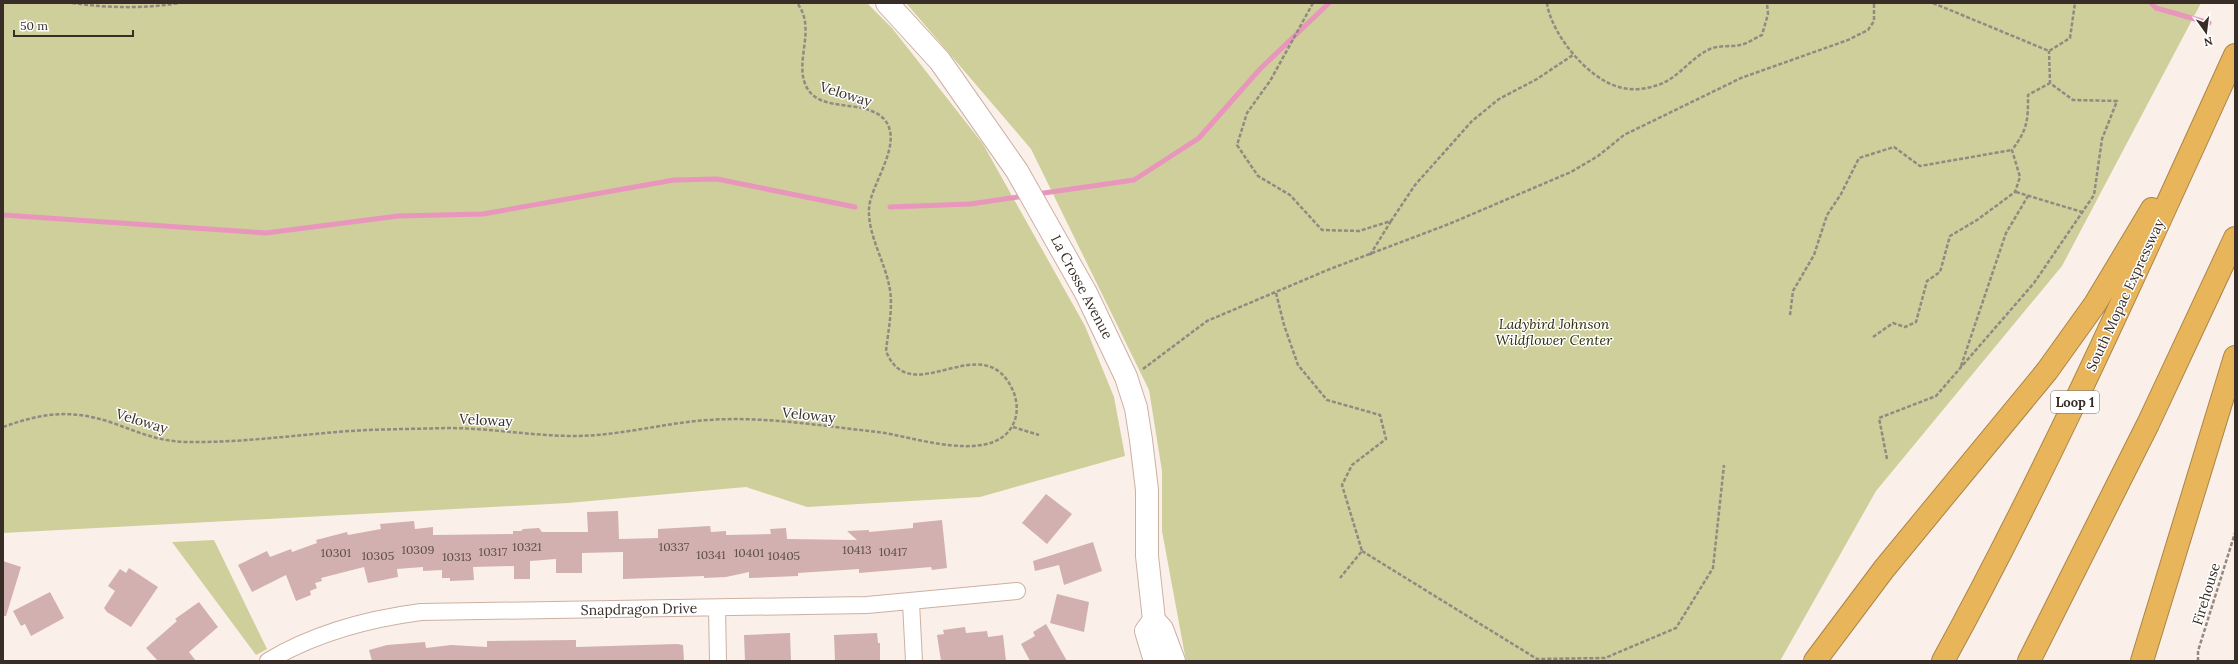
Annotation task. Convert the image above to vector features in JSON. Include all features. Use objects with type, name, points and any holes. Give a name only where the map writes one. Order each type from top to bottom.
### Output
[{"type":"highway","name":"South Mopac Expressway","points":[[1943,661],[1992,571],[2054,446],[2235,55]]},
{"type":"highway","points":[[1815,661],[1884,568],[2047,371],[2095,304],[2198,137]]},
{"type":"highway","points":[[2029,661],[2148,424],[2235,238]]},
{"type":"highway","points":[[2142,661],[2235,357]]},
{"type":"street","name":"La Crosse Avenue","points":[[887,3],[940,61],[1017,171],[1086,293],[1126,377],[1136,408],[1147,490],[1147,556],[1154,620],[1162,628],[1174,661]]},
{"type":"street","name":"Snapdragon Drive","points":[[268,661],[328,633],[394,615],[421,612],[838,606],[912,602],[1017,591]]},
{"type":"street","points":[[912,602],[914,661]]},
{"type":"street","points":[[717,608],[718,661]]},
{"type":"street","name":"La Crosse Avenue","points":[[1154,620],[1146,631],[1154,661]]},
{"type":"path","points":[[72,3],[125,8],[155,7],[179,3]]},
{"type":"path","name":"Veloway","points":[[3,427],[26,418],[65,413],[95,417],[150,437],[187,442],[243,440],[350,431],[450,428],[573,436],[708,420],[737,420],[883,432],[948,446],[962,446],[992,441],[1008,433],[1012,427],[1017,410],[1014,393],[1004,377],[993,369],[980,365],[966,364],[918,376],[903,372],[890,359],[886,351],[890,286],[871,230],[869,207],[889,151],[889,129],[884,120],[875,113],[822,100],[812,95],[805,85],[803,75],[806,35],[804,16],[797,3]]},
{"type":"path","points":[[1313,3],[1270,81],[1247,112],[1237,145],[1258,176],[1290,195],[1322,230],[1359,231],[1391,221]]},
{"type":"path","points":[[1547,3],[1549,17],[1573,55],[1598,76],[1618,87],[1635,90],[1658,85],[1680,73],[1695,58],[1711,48],[1742,45],[1762,35],[1768,14],[1767,3]]},
{"type":"path","points":[[1126,377],[1150,364],[1207,321],[1330,269],[1449,224],[1572,172],[1598,156],[1624,135],[1741,78],[1848,40],[1868,30],[1874,22],[1874,3]]},
{"type":"path","points":[[1933,3],[2049,51]]},
{"type":"path","points":[[2049,51],[2070,38],[2075,3]]},
{"type":"path","points":[[2049,51],[2050,83]]},
{"type":"path","points":[[1370,255],[1415,185],[1472,121],[1499,99],[1537,79],[1573,55]]},
{"type":"path","points":[[1790,315],[1793,291],[1814,255],[1827,215],[1841,194],[1859,158],[1894,147],[1920,166],[2012,150],[2019,141],[2028,121],[2028,95],[2050,83]]},
{"type":"path","points":[[1887,459],[1879,418],[1936,396],[2034,283],[2094,195],[2102,139],[2118,101],[2073,100],[2050,83]]},
{"type":"path","points":[[1873,337],[1893,323],[1905,327],[1916,322],[1927,281],[1940,272],[1950,236],[1977,220],[2015,192],[2020,177],[2012,150]]},
{"type":"path","points":[[2015,192],[2082,212]]},
{"type":"path","points":[[1961,368],[2006,233],[2028,196]]},
{"type":"path","points":[[1276,293],[1284,325],[1298,365],[1327,400],[1380,415],[1386,439],[1352,465],[1342,485],[1362,551],[1537,659],[1605,658],[1676,628],[1713,568],[1724,465]]},
{"type":"path","points":[[1012,427],[1039,435]]},
{"type":"path","name":"Firehouse","points":[[2198,661],[2198,651],[2235,533]]},
{"type":"path","points":[[1340,578],[1362,551]]},
{"type":"green space","points":[[3,3],[867,3],[892,28],[983,144],[1085,326],[1114,397],[1125,456],[980,497],[807,507],[746,487],[568,503],[3,533]]},
{"type":"green space","name":"Ladybird Johnson Wildflower Center","points":[[906,3],[2201,3],[2062,266],[1876,491],[1780,661],[1186,661],[1162,531],[1162,471],[1149,390],[1031,149]]},
{"type":"green space","points":[[214,540],[267,649],[256,655],[172,542]]},
{"type":"building","points":[[1046,494],[1072,514],[1047,544],[1022,523]]},
{"type":"building","points":[[618,511],[619,539],[658,538],[658,529],[710,526],[711,532],[726,531],[726,535],[771,534],[770,529],[786,528],[787,539],[857,540],[847,531],[869,530],[869,532],[913,528],[913,523],[942,520],[947,568],[932,570],[931,567],[859,573],[859,569],[798,573],[798,576],[749,578],[749,572],[726,577],[704,578],[704,576],[623,579],[623,552],[582,553],[582,573],[556,573],[556,559],[530,561],[530,579],[514,579],[514,566],[473,567],[474,580],[450,581],[450,578],[442,578],[442,570],[423,571],[423,567],[397,569],[398,577],[368,583],[364,567],[321,578],[322,581],[315,583],[317,588],[310,591],[311,595],[296,601],[286,575],[252,592],[238,565],[267,551],[270,557],[291,549],[292,552],[317,543],[316,540],[347,532],[348,535],[381,529],[380,524],[414,521],[415,529],[433,527],[433,535],[513,534],[513,531],[539,528],[542,532],[588,532],[587,512]]},
{"type":"building","points":[[1093,542],[1102,571],[1064,585],[1059,565],[1035,571],[1033,561]]},
{"type":"building","points":[[3,561],[21,567],[6,616],[3,616]]},
{"type":"building","points":[[129,568],[158,587],[131,627],[107,612],[104,608],[115,591],[108,586],[120,569],[126,573]]},
{"type":"building","points":[[50,592],[64,618],[31,636],[25,624],[21,626],[13,611]]},
{"type":"building","points":[[1057,594],[1089,602],[1084,632],[1050,623]]},
{"type":"building","points":[[199,602],[218,627],[189,652],[196,661],[158,661],[146,648],[177,621],[175,619]]},
{"type":"building","points":[[1046,624],[1067,661],[1030,661],[1021,644],[1035,636],[1033,632]]},
{"type":"building","points":[[965,627],[966,633],[987,631],[988,637],[1003,635],[1006,661],[941,661],[937,635],[944,634],[943,630]]},
{"type":"building","points":[[790,633],[791,661],[745,661],[744,635]]},
{"type":"building","points":[[877,633],[878,643],[880,643],[880,661],[835,661],[834,635]]},
{"type":"building","points":[[576,640],[576,647],[683,645],[684,661],[372,661],[369,650],[387,645],[425,642],[426,648],[451,645],[487,647],[487,641]]},
{"type":"waterway","points":[[1037,194],[1134,180],[1199,138],[1260,69],[1329,3]]},
{"type":"waterway","points":[[2151,3],[2156,8],[2209,23]]},
{"type":"waterway","points":[[3,215],[266,233],[398,216],[483,214],[674,180],[717,179],[855,207]]},
{"type":"waterway","points":[[890,207],[970,204],[1025,196]]}]
